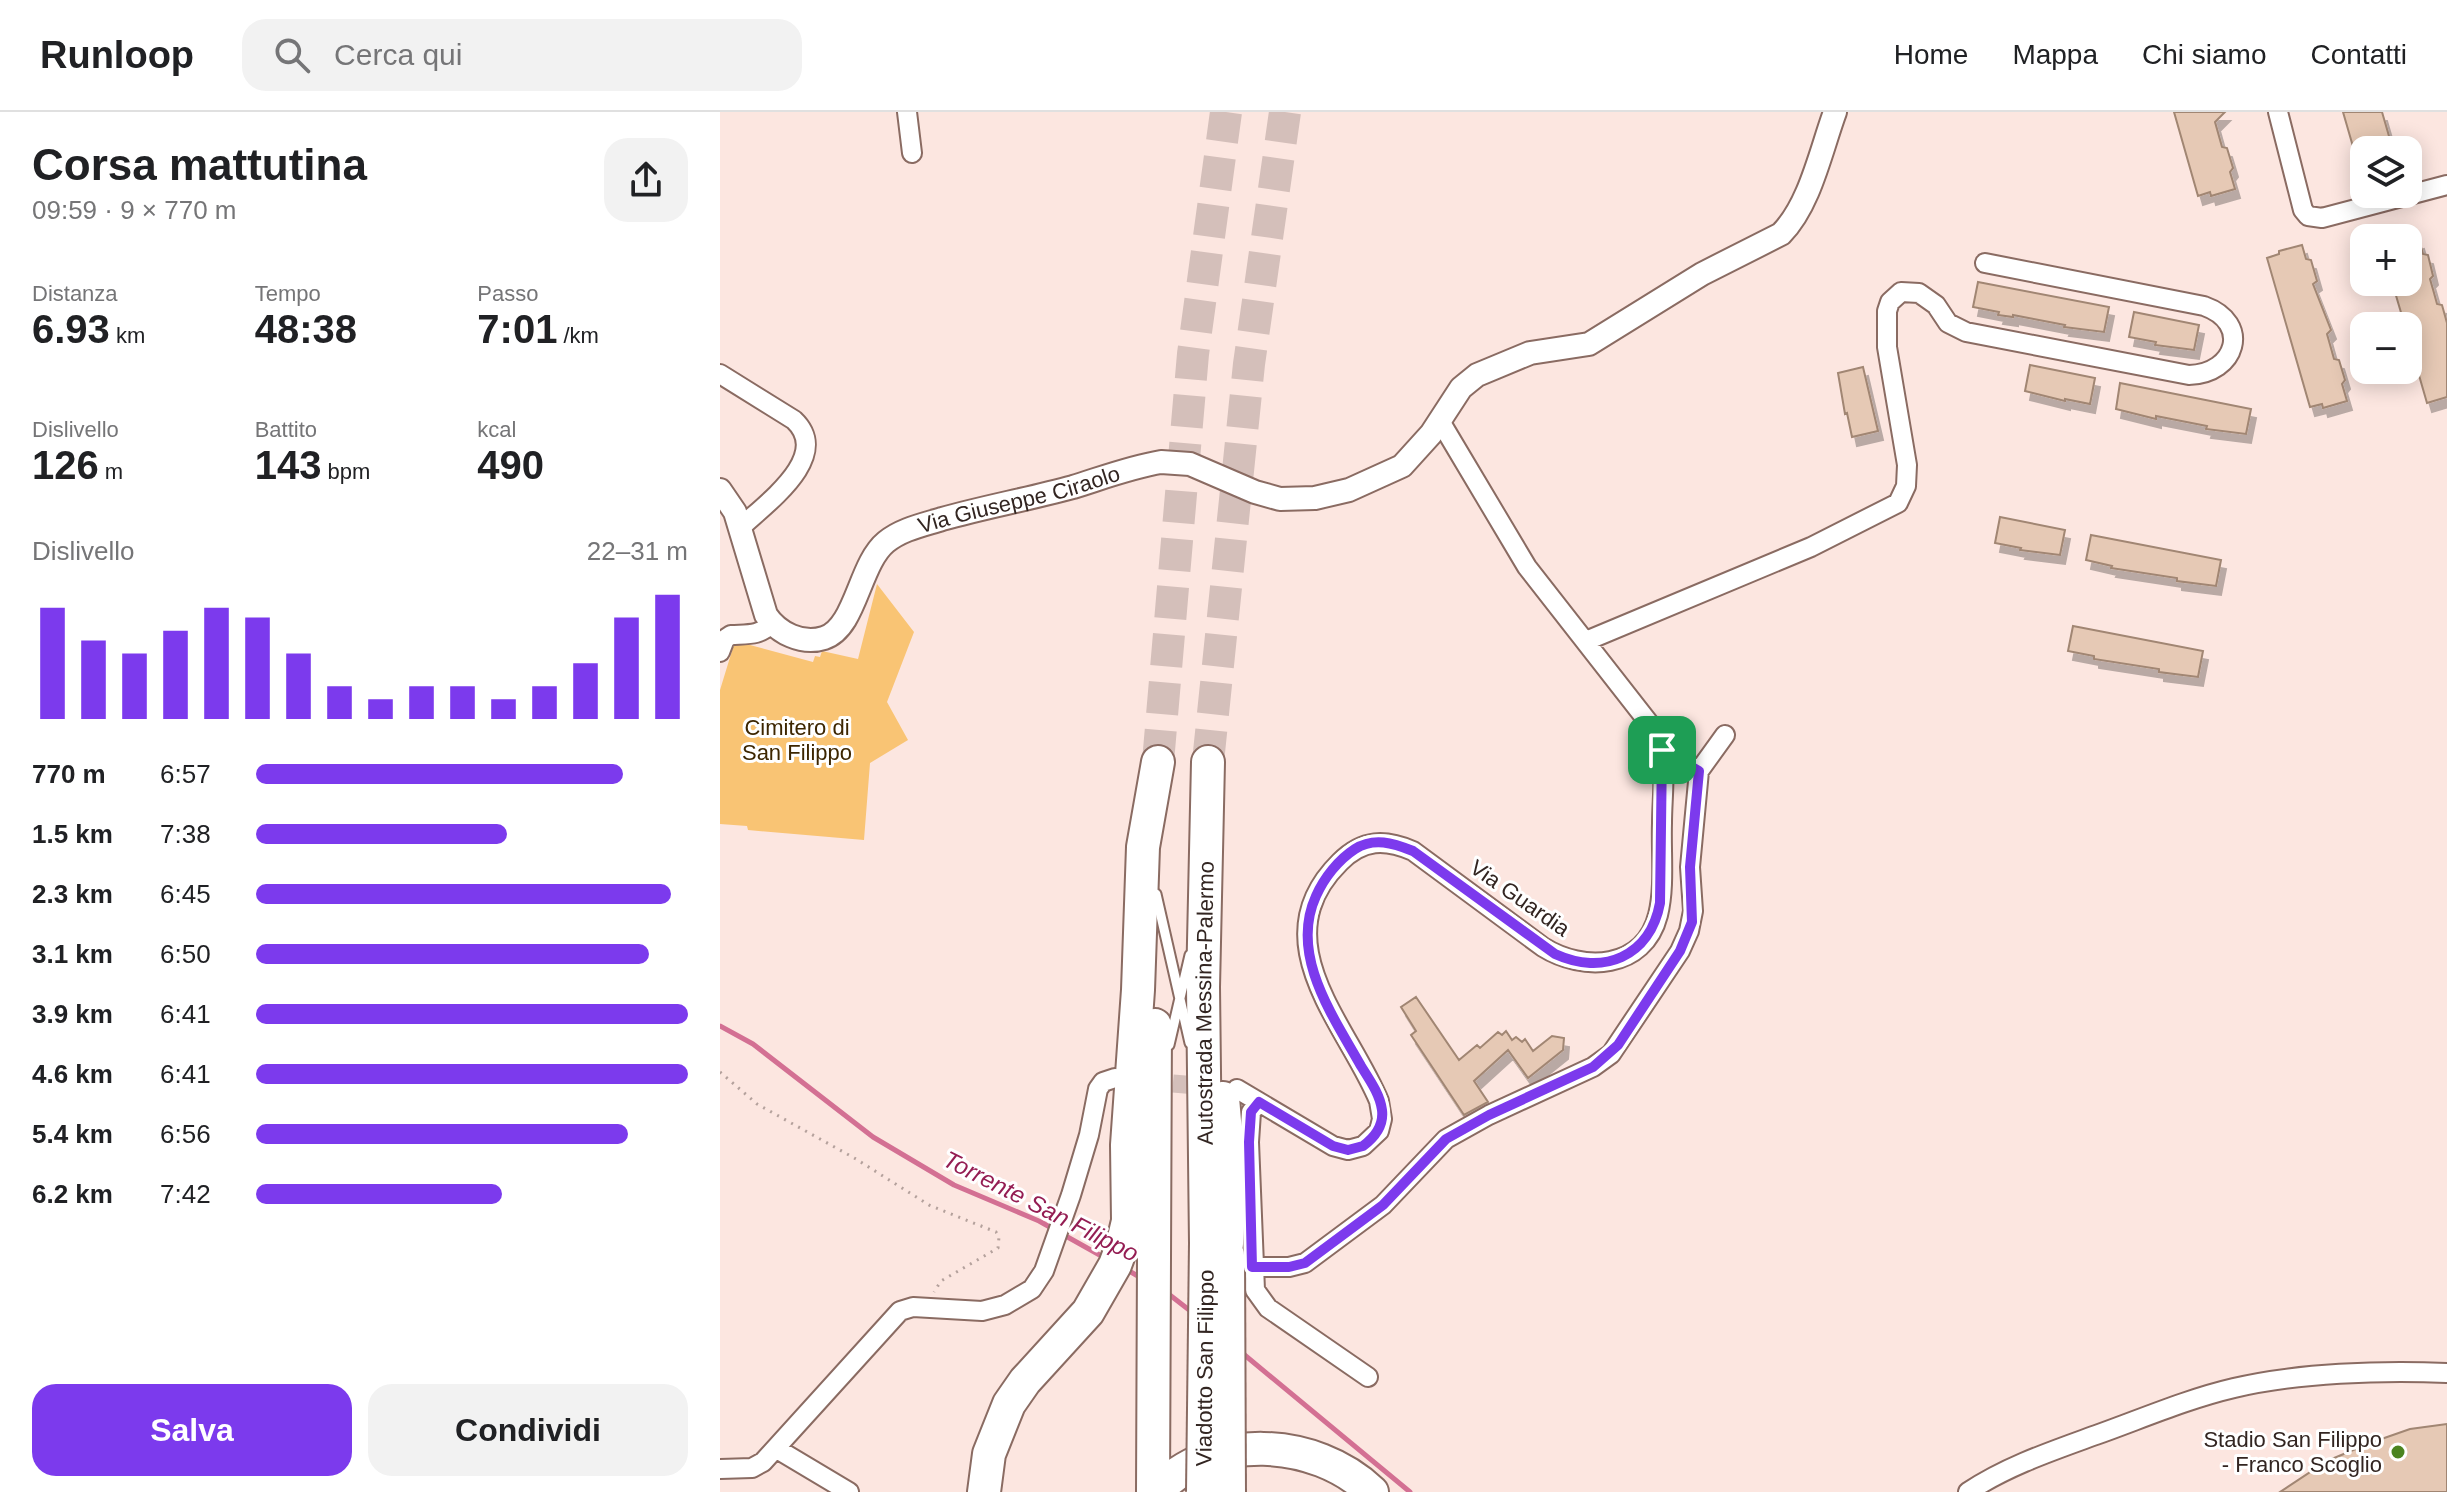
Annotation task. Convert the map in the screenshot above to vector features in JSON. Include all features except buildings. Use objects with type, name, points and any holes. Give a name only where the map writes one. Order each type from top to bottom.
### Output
[{"type":"highway","points":[[984,1492],[989,1454],[1009,1404],[1035,1369],[1088,1312],[1108,1280],[1122,1246],[1141,1217],[1155,1103],[1158,762],[1143,847],[1138,990],[1127,1145],[1141,1217],[1154,1492]]},
{"type":"highway","name":"Autostrada Messina-Palermo","points":[[1208,762],[1204,896],[1204,1105],[1229,1255]]},
{"type":"highway","points":[[1207,814],[1219,904],[1219,1058],[1228,1156],[1229,1492]]},
{"type":"highway","name":"Viadotto San Filippo","points":[[1203,1492],[1229,1255]]},
{"type":"highway","points":[[1154,1492],[1205,1459],[1239,1450],[1271,1449],[1301,1453],[1329,1463],[1372,1492]]},
{"type":"street","points":[[907,112],[912,153]]},
{"type":"street","name":"Via Giuseppe Ciraolo","points":[[772,624],[790,636],[801,638],[825,638],[832,633],[845,620],[868,564],[895,535],[926,524],[1161,462],[1190,464],[1255,492],[1280,499],[1331,495],[1377,479],[1402,466],[1440,421],[1461,388],[1477,375],[1530,353],[1589,344],[1702,274],[1781,234],[1801,206],[1835,112]]},
{"type":"street","points":[[2278,112],[2303,210],[2308,216],[2322,218],[2447,185]]},
{"type":"street","points":[[1586,641],[1811,547],[1898,503],[1904,496],[1907,465],[1889,362],[1887,326],[1890,302],[1901,292],[1910,291],[1928,298],[1948,323],[1966,332],[2189,375],[2212,371],[2221,365],[2231,348],[2231,327],[2217,310],[1985,263]]},
{"type":"street","points":[[720,374],[794,420],[805,436],[806,447],[799,469],[740,528]]},
{"type":"street","name":"Via Guardia","points":[[1237,1089],[1341,1149],[1363,1146],[1381,1125],[1379,1101],[1320,989],[1306,943],[1307,919],[1320,887],[1337,864],[1364,844],[1392,843],[1413,851],[1543,947],[1580,963],[1603,963],[1620,958],[1642,942],[1654,925],[1660,903],[1662,750],[1651,722],[1527,567],[1440,421]]},
{"type":"street","points":[[720,490],[735,512],[761,604],[772,624],[762,633],[752,636],[731,635],[725,639],[720,652]]},
{"type":"street","points":[[1229,1255],[1289,1267],[1305,1263],[1383,1205],[1453,1134],[1593,1067],[1611,1054],[1680,951],[1692,922],[1690,867],[1699,771],[1725,735]]},
{"type":"street","points":[[1662,750],[1699,771]]},
{"type":"street","points":[[720,1469],[758,1466],[777,1449],[893,1316],[906,1308],[971,1312],[1005,1305],[1032,1289],[1044,1271],[1071,1195],[1089,1135],[1098,1089],[1103,1082],[1115,1078]]},
{"type":"street","points":[[1259,1102],[1251,1112],[1249,1142],[1229,1255],[1268,1308],[1368,1377]]},
{"type":"street","points":[[1968,1492],[2005,1470],[2056,1450],[2189,1401],[2235,1388],[2330,1376],[2447,1373]]},
{"type":"street","points":[[777,1449],[849,1492]]},
{"type":"lane","points":[[1156,894],[1204,1105]]},
{"type":"lane","points":[[1155,1103],[1204,896]]},
{"type":"path","points":[[720,1072],[757,1104],[856,1159],[929,1205],[996,1232],[998,1248],[941,1281],[925,1309]]},
{"type":"green space","name":"Cimitero di San Filippo","points":[[877,584],[914,632],[887,702],[908,740],[870,763],[864,840],[748,830],[747,826],[720,824],[720,690],[735,641],[813,662],[822,651],[858,659]]},
{"type":"waterway","name":"Torrente San Filippo","points":[[720,1026],[753,1044],[873,1137],[954,1185],[1039,1221],[1105,1258]]},
{"type":"waterway","name":"Torrente San Filippo","points":[[1124,1268],[1143,1279]]},
{"type":"waterway","name":"Torrente San Filippo","points":[[1166,1292],[1193,1313]]},
{"type":"waterway","name":"Torrente San Filippo","points":[[1241,1352],[1410,1492]]},
{"type":"tunnel","points":[[1158,762],[1193,354],[1226,112]]},
{"type":"tunnel","points":[[1208,762],[1249,364],[1285,112]]},
{"type":"tunnel","points":[[1146,1081],[1212,1087]]},
{"type":"place","name":"Stadio San Filippo - Franco Scoglio","points":[[2398,1452]]},
{"type":"route","points":[[1662,750],[1699,771],[1690,867],[1692,922],[1680,951],[1611,1054],[1593,1067],[1453,1134],[1383,1205],[1305,1263],[1289,1267],[1252,1267],[1249,1142],[1251,1112],[1259,1102],[1341,1149],[1363,1146],[1381,1125],[1382,1109],[1375,1089],[1320,989],[1306,943],[1310,909],[1320,887],[1337,864],[1364,844],[1392,843],[1413,851],[1555,954],[1592,964],[1620,958],[1642,942],[1658,916],[1662,750]]}]
